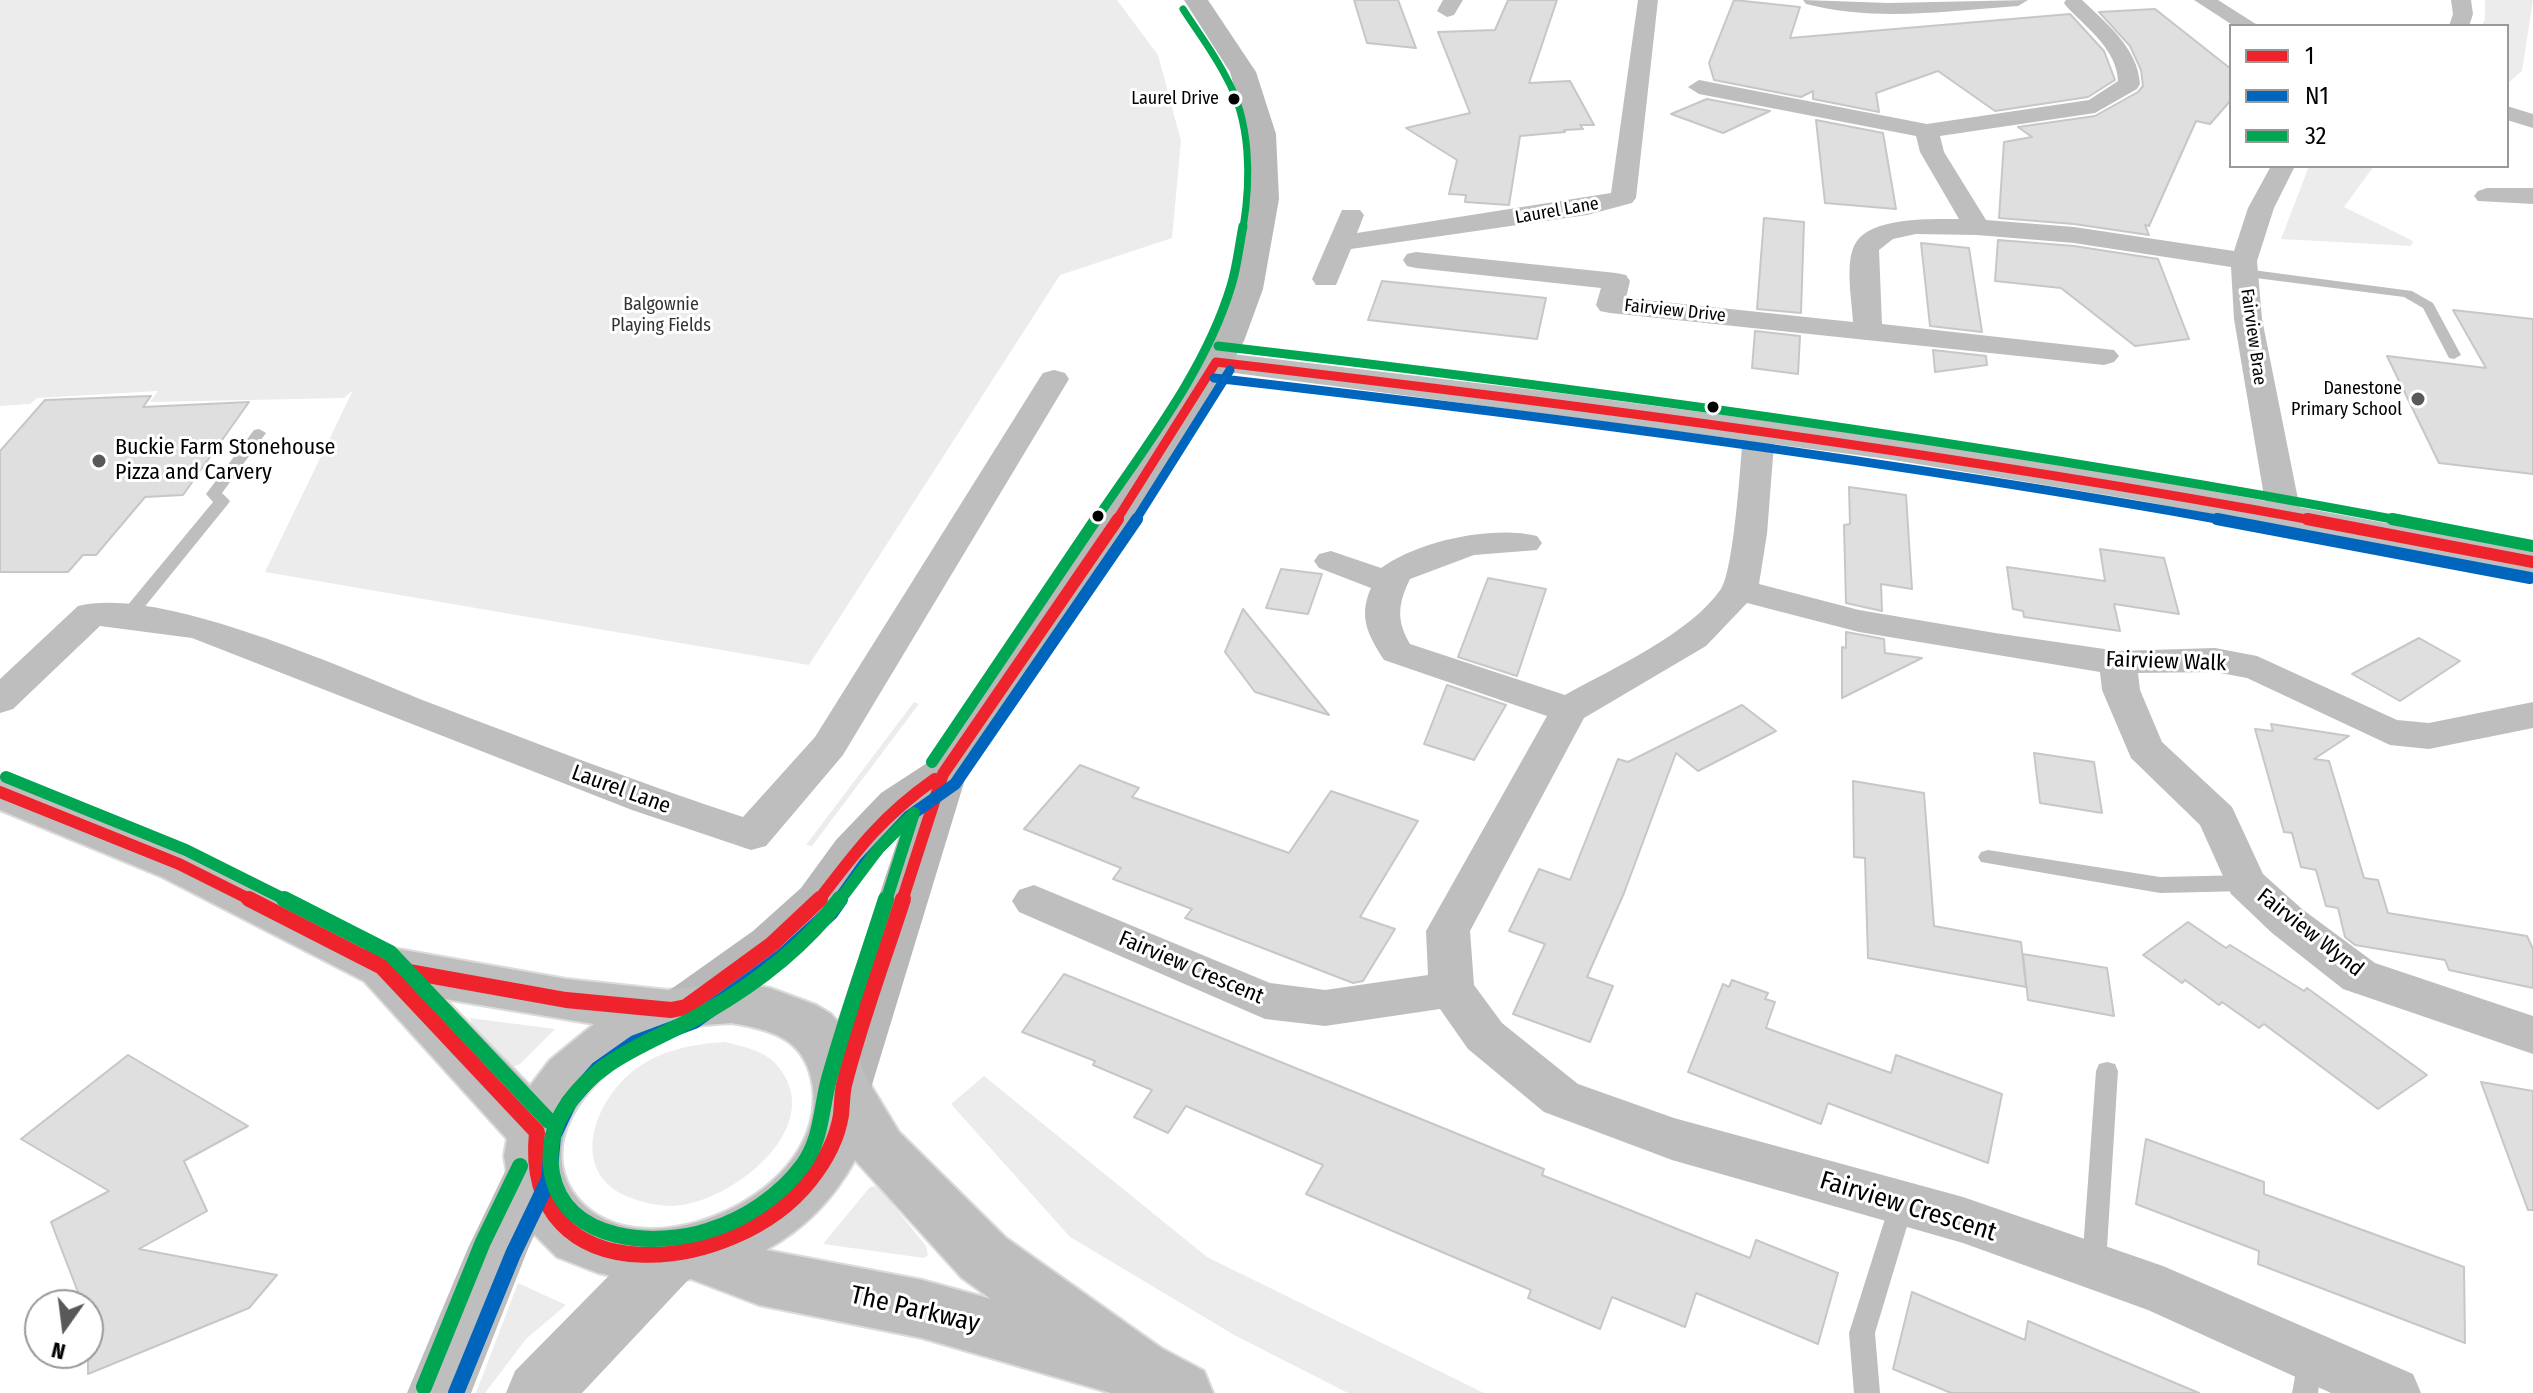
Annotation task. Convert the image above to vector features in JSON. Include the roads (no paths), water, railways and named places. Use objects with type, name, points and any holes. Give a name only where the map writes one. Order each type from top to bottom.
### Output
[{"type":"main road","points":[[382,967],[535,1152],[547,1209],[576,1237],[618,1254],[680,1254],[735,1238],[774,1215],[806,1187],[829,1154],[842,1121],[843,1088],[943,774],[1038,631],[1139,488],[1216,362],[1227,341],[1254,263],[1264,199],[1263,154],[1257,112],[1243,72],[1196,0]]},
{"type":"main road","points":[[1216,362],[1501,395],[1889,448],[2284,514],[2533,562]]},
{"type":"main road","points":[[439,1393],[556,1093],[587,1057],[627,1029],[678,1009],[771,945],[819,901],[853,853],[898,805],[943,774]]},
{"type":"main road","points":[[0,792],[179,864],[382,967],[566,1000],[678,1009],[731,1002],[773,1009],[808,1026],[833,1053],[843,1088]]},
{"type":"main road","name":"The Parkway","points":[[843,1088],[879,1150],[984,1258],[1159,1382]]},
{"type":"main road","points":[[538,1393],[680,1254]]},
{"type":"main road","name":"The Parkway","points":[[680,1254],[759,1277],[922,1309],[1159,1382]]},
{"type":"street","name":"Laurel Lane","points":[[1339,243],[1572,209],[1623,198],[1648,0]]},
{"type":"street","points":[[1813,0],[1838,7],[1879,10],[2018,0]]},
{"type":"street","points":[[2204,0],[2246,24]]},
{"type":"street","points":[[2460,24],[2463,14],[2461,0]]},
{"type":"street","points":[[1699,87],[1927,131],[2095,106],[2129,84],[2131,73],[2123,59],[2081,2],[2049,1]]},
{"type":"street","points":[[2509,114],[2533,121]]},
{"type":"street","points":[[1927,131],[1932,152],[1977,227]]},
{"type":"street","name":"Fairview Brae","points":[[2282,168],[2261,208],[2244,267],[2248,319],[2284,514]]},
{"type":"street","points":[[2487,196],[2533,196]]},
{"type":"street","points":[[1326,279],[1351,215]]},
{"type":"street","points":[[1868,331],[1864,275],[1866,247],[1884,233],[1916,226],[1977,227],[2074,235],[2244,267]]},
{"type":"street","name":"Fairview Drive","points":[[1416,260],[1616,281],[1610,305],[2104,356]]},
{"type":"street","name":"Laurel Lane","points":[[0,700],[91,614],[128,616],[200,628],[646,800],[751,835],[829,746],[1054,379]]},
{"type":"street","points":[[1451,989],[1448,931],[1569,710],[1693,638],[1740,590],[1750,534],[1759,431]]},
{"type":"street","points":[[1525,543],[1506,540],[1456,548],[1395,573],[1379,610],[1384,631],[1397,652],[1569,710]]},
{"type":"street","points":[[1331,561],[1390,583]]},
{"type":"street","name":"Fairview Walk","points":[[1740,590],[1859,621],[2118,663],[2215,660],[2257,668],[2390,732],[2429,736],[2533,715]]},
{"type":"street","name":"Fairview Wynd","points":[[2118,663],[2121,690],[2145,749],[2217,817],[2246,883],[2287,921],[2359,976],[2533,1035]]},
{"type":"street","name":"Fairview Crescent","points":[[1034,901],[1265,1001],[1325,1008],[1451,989],[1485,1036],[1561,1098],[1672,1139],[1963,1220],[2163,1291],[2307,1374],[2393,1393]]},
{"type":"lane","points":[[2244,267],[2407,294],[2428,306],[2454,355]]},
{"type":"lane","points":[[128,616],[222,501],[214,494],[259,433]]},
{"type":"lane","points":[[1988,857],[2160,885],[2246,883]]},
{"type":"lane","points":[[2094,1267],[2107,1071]]},
{"type":"lane","points":[[1867,1393],[1862,1333],[1902,1203]]},
{"type":"place","name":"Laurel Drive","points":[[1234,99]]},
{"type":"place","name":"Danestone Primary School","points":[[2418,399]]},
{"type":"place","name":"Buckie Farm Stonehouse Pizza and Carvery","points":[[99,461]]},
{"type":"park label","name":"Balgownie Playing Fields","points":[[661,315]]}]
